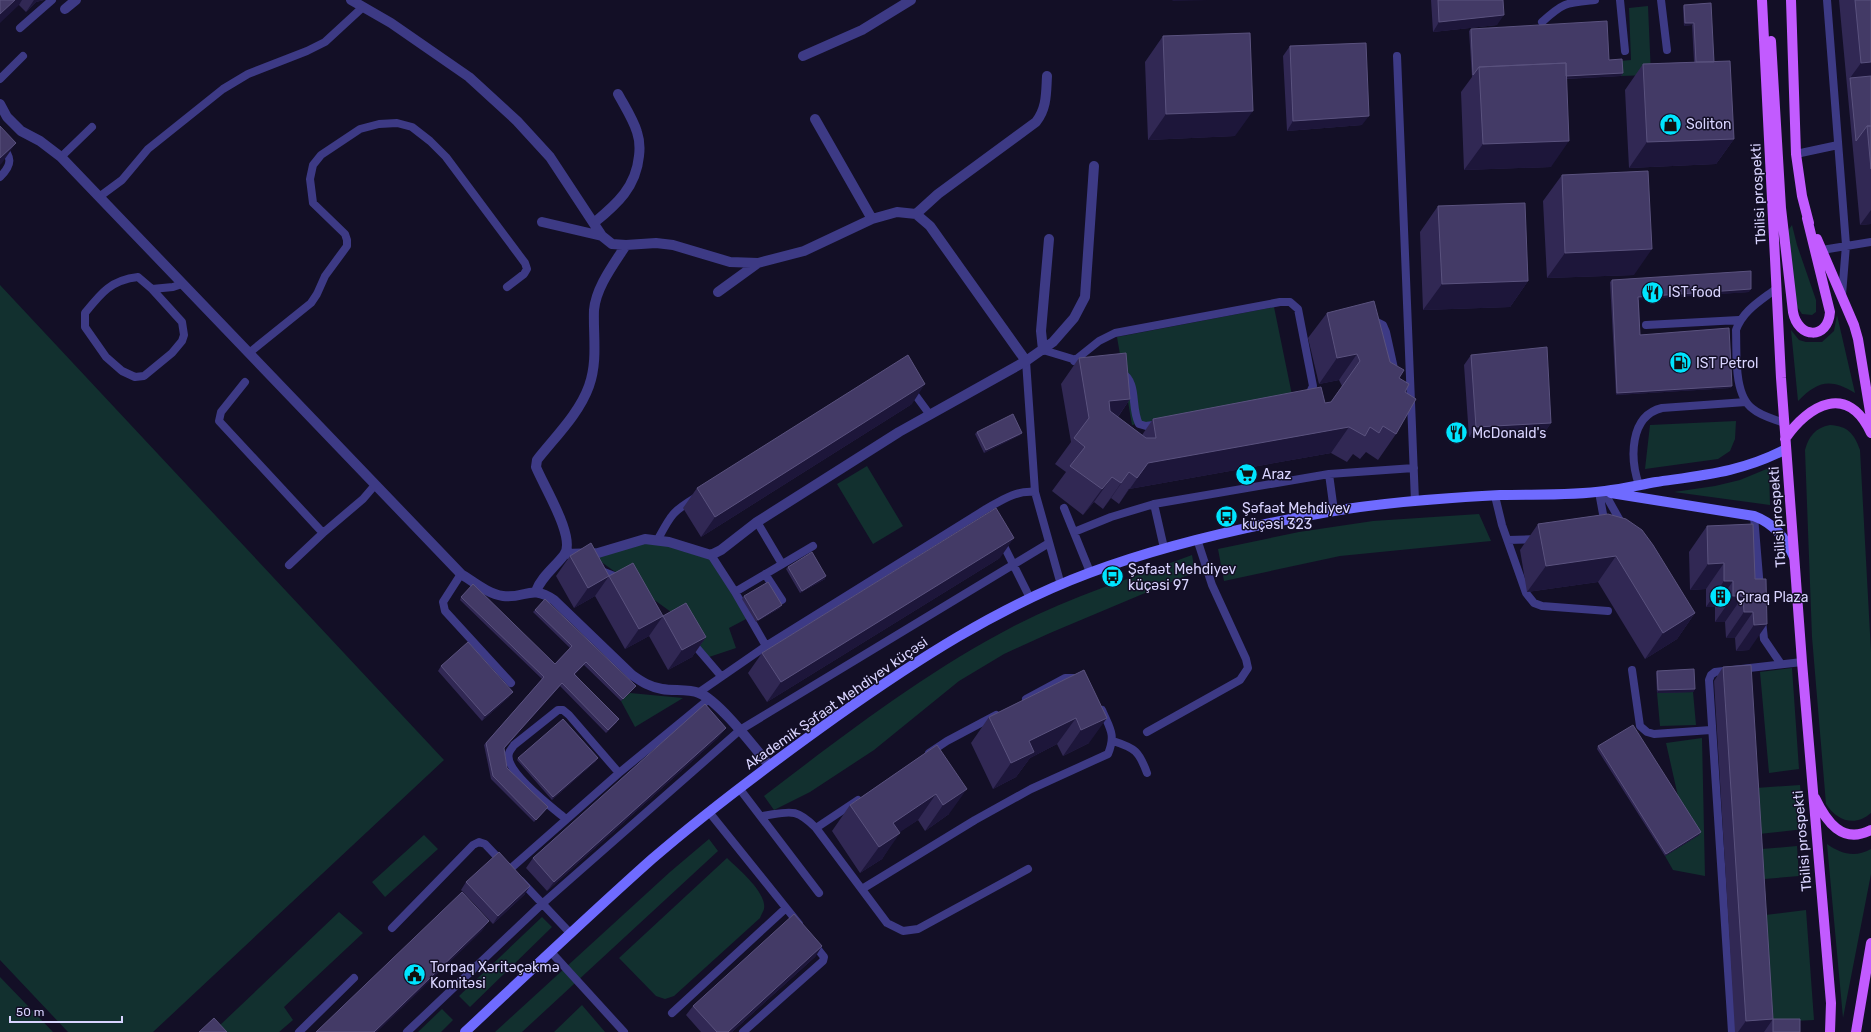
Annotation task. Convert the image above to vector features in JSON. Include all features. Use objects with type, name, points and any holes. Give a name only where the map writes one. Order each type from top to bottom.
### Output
[{"type":"main road","points":[[1763,0],[1771,38],[1781,208],[1793,312],[1797,325],[1804,331],[1812,333],[1820,331],[1826,325],[1830,312],[1807,218],[1796,154],[1791,0]]},
{"type":"main road","name":"Tbilisi prospekti","points":[[1763,0],[1785,444],[1812,793],[1831,1003],[1830,1032]]},
{"type":"main road","points":[[1807,218],[1849,310],[1858,339],[1871,418]]},
{"type":"main road","points":[[1601,492],[1727,472],[1761,461],[1785,444],[1792,429],[1810,411],[1832,403],[1843,404],[1853,408],[1861,415],[1871,433]]},
{"type":"main road","points":[[1639,485],[1648,487],[1650,492],[1647,497],[1641,498]]},
{"type":"main road","points":[[1601,492],[1754,516],[1772,525],[1785,540],[1794,558]]},
{"type":"main road","name":"Akademik Şəfaət Mehdiyev küçəsi","points":[[465,1032],[654,858],[739,788],[884,683],[964,633],[1030,598],[1090,572],[1164,548],[1276,521],[1334,511],[1415,502],[1495,496],[1601,492]]},
{"type":"main road","points":[[1812,793],[1823,814],[1835,828],[1850,834],[1858,834],[1871,830]]},
{"type":"main road","points":[[1856,1032],[1871,943]]},
{"type":"street","points":[[65,10],[76,0]]},
{"type":"street","points":[[351,0],[397,28],[475,82],[517,121],[550,157],[595,222],[602,236],[612,244],[626,245],[656,243],[673,245],[730,262],[758,263],[804,251],[872,219],[897,212],[916,214],[930,226],[1026,361]]},
{"type":"street","points":[[804,56],[862,30],[911,0]]},
{"type":"street","points":[[916,214],[938,194],[1036,122],[1042,114],[1045,105],[1047,76]]},
{"type":"street","points":[[595,222],[614,207],[622,198],[630,187],[638,168],[640,145],[638,133],[618,94]]},
{"type":"street","points":[[0,104],[7,117],[21,131],[40,141],[61,157],[461,574],[490,591],[504,596],[536,591],[545,594],[554,600],[632,675],[647,685],[663,689],[698,693],[709,699],[740,730],[769,765]]},
{"type":"street","points":[[815,119],[872,219]]},
{"type":"street","points":[[565,554],[598,553],[645,539],[658,539],[711,555],[721,550],[757,522],[899,432],[1043,350],[1053,342],[1074,318],[1085,298],[1094,166]]},
{"type":"street","points":[[542,222],[602,236]]},
{"type":"street","points":[[1043,350],[1041,331],[1050,239]]},
{"type":"street","points":[[536,591],[545,575],[565,554],[565,529],[539,475],[536,466],[537,460],[572,417],[589,387],[594,368],[594,309],[598,294],[626,245]]},
{"type":"street","points":[[718,292],[758,263]]},
{"type":"lane","points":[[20,28],[52,0]]},
{"type":"lane","points":[[1542,22],[1564,2],[1595,0]]},
{"type":"lane","points":[[1620,0],[1625,51]]},
{"type":"lane","points":[[1661,0],[1667,50]]},
{"type":"lane","points":[[1827,0],[1846,245],[1842,295]]},
{"type":"lane","points":[[99,197],[122,180],[148,149],[223,89],[248,74],[325,42],[363,7]]},
{"type":"lane","points":[[0,79],[23,56]]},
{"type":"lane","points":[[1397,56],[1415,502]]},
{"type":"lane","points":[[249,353],[311,302],[317,294],[324,276],[347,246],[347,240],[344,234],[313,203],[310,179],[313,165],[321,155],[360,129],[379,124],[397,123],[412,127],[430,141],[446,157],[525,263],[527,269],[524,274],[507,287]]},
{"type":"lane","points":[[61,157],[92,127]]},
{"type":"lane","points":[[0,144],[6,151],[10,164],[8,169],[0,177]]},
{"type":"lane","points":[[1796,154],[1838,145]]},
{"type":"lane","points":[[1822,250],[1871,242]]},
{"type":"lane","points":[[152,289],[182,322],[184,334],[182,342],[172,353],[144,376],[135,377],[122,371],[106,357],[85,328],[85,313],[98,297],[112,285],[124,279],[138,277],[152,289],[172,287],[182,284]]},
{"type":"lane","points":[[1777,288],[1739,320],[1736,330],[1739,390],[1753,410],[1784,423]]},
{"type":"lane","points":[[1074,361],[1099,341],[1115,333],[1280,302],[1290,302],[1298,309],[1307,336],[1313,386],[1310,396],[1299,402]]},
{"type":"lane","points":[[1646,325],[1739,320]]},
{"type":"lane","points":[[1360,324],[1375,321],[1383,325],[1386,332],[1395,375]]},
{"type":"lane","points":[[1043,350],[1074,361],[1097,366]]},
{"type":"lane","points":[[1026,361],[1035,492],[1061,584]]},
{"type":"lane","points":[[1113,370],[1120,371],[1127,376],[1132,383],[1135,416],[1139,424],[1146,426],[1169,423]]},
{"type":"lane","points":[[904,380],[930,415]]},
{"type":"lane","points":[[245,382],[221,412],[219,421],[323,533]]},
{"type":"lane","points":[[1639,485],[1634,468],[1634,444],[1640,422],[1647,414],[1654,409],[1662,408],[1746,402]]},
{"type":"lane","points":[[1074,532],[1111,517],[1154,504],[1329,474],[1414,468]]},
{"type":"lane","points":[[1329,474],[1334,511]]},
{"type":"lane","points":[[289,565],[323,533],[363,499],[375,485]]},
{"type":"lane","points":[[698,693],[766,646],[988,512],[1016,493],[1025,491],[1035,492]]},
{"type":"lane","points":[[1601,492],[1627,533]]},
{"type":"lane","points":[[1600,534],[1604,531],[1605,524],[1601,492]]},
{"type":"lane","points":[[658,539],[669,519],[676,510],[702,494]]},
{"type":"lane","points":[[1495,496],[1526,593],[1534,603],[1542,606],[1608,611]]},
{"type":"lane","points":[[1154,504],[1164,548]]},
{"type":"lane","points":[[1064,508],[1090,572]]},
{"type":"lane","points":[[1754,516],[1760,597]]},
{"type":"lane","points":[[757,522],[782,564]]},
{"type":"lane","points":[[996,530],[1030,598]]},
{"type":"lane","points":[[1147,732],[1240,680],[1248,668],[1246,659],[1212,584],[1198,539]]},
{"type":"lane","points":[[1508,540],[1545,539]]},
{"type":"lane","points":[[407,1032],[542,904],[740,730],[1049,543]]},
{"type":"lane","points":[[735,592],[813,546]]},
{"type":"lane","points":[[711,555],[735,592],[766,646]]},
{"type":"lane","points":[[604,572],[619,578],[629,585]]},
{"type":"lane","points":[[461,574],[443,602],[445,611],[511,683]]},
{"type":"lane","points":[[765,574],[782,600]]},
{"type":"lane","points":[[1761,612],[1763,635],[1781,664]]},
{"type":"lane","points":[[687,636],[721,676]]},
{"type":"lane","points":[[1732,1032],[1708,680],[1715,672],[1802,662]]},
{"type":"lane","points":[[1632,670],[1640,726],[1647,732],[1654,734],[1711,730]]},
{"type":"lane","points":[[1017,704],[1065,678],[1077,677],[1085,681]]},
{"type":"lane","points":[[509,870],[619,773],[709,699]]},
{"type":"lane","points":[[862,889],[975,820],[1031,789],[1108,754],[1113,741],[1110,729],[1099,704]]},
{"type":"lane","points":[[566,819],[527,786],[514,770],[509,760],[509,752],[514,745],[558,710],[563,710],[619,773]]},
{"type":"lane","points":[[921,758],[947,741],[1003,712]]},
{"type":"lane","points":[[1113,741],[1129,746],[1136,751],[1141,757],[1147,774]]},
{"type":"lane","points":[[739,788],[820,893]]},
{"type":"lane","points":[[816,828],[868,793]]},
{"type":"lane","points":[[709,812],[824,956],[823,961],[743,1032]]},
{"type":"lane","points":[[762,816],[789,812],[798,813],[816,828],[887,923],[903,931],[918,929],[1028,869]]},
{"type":"lane","points":[[392,928],[473,846],[479,842],[485,844],[571,934]]},
{"type":"lane","points":[[672,1013],[786,908]]},
{"type":"lane","points":[[551,952],[624,1032]]},
{"type":"lane","points":[[299,1032],[354,978]]},
{"type":"green space","points":[[1648,6],[1651,75],[1621,76],[1620,61],[1631,60],[1629,8]]},
{"type":"green space","points":[[1792,225],[1797,245],[1816,300],[1816,312],[1812,315],[1802,314],[1796,305],[1787,232]]},
{"type":"green space","points":[[0,285],[444,760],[153,1032],[68,1032],[0,960]]},
{"type":"green space","points":[[1274,307],[1292,395],[1132,425],[1117,337]]},
{"type":"green space","points":[[1837,315],[1855,393],[1838,385],[1825,384],[1812,389],[1798,401],[1791,330],[1799,340],[1806,342],[1822,342],[1834,331]]},
{"type":"green space","points":[[1736,421],[1735,439],[1730,451],[1718,459],[1645,469],[1650,425]]},
{"type":"green space","points":[[1830,425],[1841,427],[1849,432],[1855,439],[1860,450],[1871,652],[1871,813],[1859,820],[1853,821],[1835,815],[1826,804],[1812,637],[1805,450],[1813,433],[1820,428]]},
{"type":"green space","points":[[867,466],[903,526],[873,544],[837,484]]},
{"type":"green space","points":[[1769,468],[1770,505],[1674,492],[1715,486],[1740,480]]},
{"type":"green space","points":[[1479,514],[1491,541],[1340,556],[1224,581],[1218,549],[1299,532],[1373,521]]},
{"type":"green space","points":[[651,536],[720,562],[748,618],[729,628],[736,648],[703,659],[685,622],[593,556]]},
{"type":"green space","points":[[1192,555],[1195,572],[1004,654],[959,681],[874,750],[810,792],[774,810],[764,796],[824,750],[916,684],[981,644],[1014,626],[1057,606]]},
{"type":"green space","points":[[1792,668],[1799,769],[1769,773],[1760,672]]},
{"type":"green space","points":[[1693,692],[1696,725],[1660,726],[1657,693]]},
{"type":"green space","points":[[630,693],[683,698],[635,727],[621,701]]},
{"type":"green space","points":[[1702,738],[1705,876],[1673,870],[1665,856],[1699,835],[1680,805],[1666,743]]},
{"type":"green space","points":[[1800,785],[1804,829],[1759,834],[1756,788]]},
{"type":"green space","points":[[424,835],[438,849],[385,897],[372,882]]},
{"type":"green space","points":[[709,839],[718,851],[522,1032],[495,1032],[670,872]]},
{"type":"green space","points":[[1827,844],[1848,854],[1865,852],[1871,849],[1871,874],[1843,1018]]},
{"type":"green space","points":[[1797,846],[1799,876],[1764,879],[1762,849]]},
{"type":"green space","points":[[727,858],[751,881],[761,895],[764,902],[764,909],[760,918],[674,996],[665,999],[656,996],[619,958]]},
{"type":"green space","points":[[1806,910],[1814,1020],[1773,1022],[1765,915]]},
{"type":"green space","points":[[339,912],[363,933],[284,1007],[293,1020],[279,1032],[222,1032],[218,1027]]},
{"type":"green space","points":[[542,917],[552,927],[470,1007],[459,996]]},
{"type":"green space","points":[[0,977],[53,1032],[0,1032]]},
{"type":"green space","points":[[582,1005],[605,1032],[554,1032]]},
{"type":"green space","points":[[442,1009],[453,1020],[441,1032],[418,1032]]},
{"type":"building","points":[[0,0],[15,0],[0,14]]},
{"type":"building","points":[[1438,0],[1503,0],[1504,15],[1439,22]]},
{"type":"building","points":[[1855,0],[1871,0],[1871,62],[1861,63]]},
{"type":"building","points":[[1711,3],[1714,62],[1696,62],[1694,23],[1685,23],[1684,5]]},
{"type":"building","points":[[1607,21],[1609,60],[1622,59],[1623,73],[1566,76],[1566,63],[1479,67],[1473,75],[1471,29]]},
{"type":"building","points":[[1250,33],[1253,111],[1166,114],[1163,36]]},
{"type":"building","points":[[1366,43],[1369,116],[1293,121],[1290,46]]},
{"type":"building","points":[[1730,61],[1734,139],[1647,142],[1643,64]]},
{"type":"building","points":[[1566,63],[1569,141],[1483,144],[1479,67]]},
{"type":"building","points":[[1871,76],[1871,126],[1867,126],[1856,141],[1850,78]]},
{"type":"building","points":[[0,126],[16,143],[0,158]]},
{"type":"building","points":[[1867,126],[1871,126],[1871,169]]},
{"type":"building","points":[[1648,171],[1652,249],[1565,253],[1562,175]]},
{"type":"building","points":[[1525,203],[1528,281],[1442,284],[1438,206]]},
{"type":"building","points":[[1751,271],[1751,289],[1638,297],[1640,335],[1729,328],[1732,386],[1617,393],[1612,280]]},
{"type":"building","points":[[1374,301],[1390,362],[1404,370],[1399,378],[1409,384],[1405,392],[1416,399],[1396,434],[1383,426],[1379,433],[1370,427],[1365,436],[1349,427],[1148,463],[1137,478],[1129,472],[1121,483],[1112,477],[1102,489],[1070,466],[1085,447],[1074,438],[1089,418],[1079,358],[1126,353],[1130,399],[1109,401],[1110,411],[1146,438],[1156,438],[1153,419],[1321,387],[1325,403],[1331,402],[1360,361],[1357,354],[1337,358],[1327,313]]},
{"type":"building","points":[[1547,347],[1551,423],[1476,427],[1471,355]]},
{"type":"building","points":[[908,355],[925,384],[715,517],[697,488]]},
{"type":"building","points":[[1013,414],[1022,433],[986,450],[977,432]]},
{"type":"building","points":[[996,508],[1014,538],[781,682],[762,653]]},
{"type":"building","points":[[1608,514],[1626,519],[1642,530],[1695,613],[1663,633],[1616,556],[1546,566],[1538,524]]},
{"type":"building","points":[[1753,524],[1755,579],[1766,579],[1767,624],[1754,625],[1753,612],[1744,612],[1743,596],[1733,596],[1733,581],[1724,581],[1724,563],[1708,564],[1707,526]]},
{"type":"building","points":[[591,543],[609,576],[588,588],[570,556]]},
{"type":"building","points":[[812,552],[826,576],[802,591],[788,567]]},
{"type":"building","points":[[633,563],[663,616],[639,629],[609,576]]},
{"type":"building","points":[[768,582],[782,605],[758,620],[744,596]]},
{"type":"building","points":[[473,584],[555,664],[572,646],[535,610],[545,599],[636,686],[623,699],[586,662],[574,674],[619,719],[608,730],[562,683],[504,748],[507,768],[548,807],[536,820],[493,776],[486,743],[544,677],[461,597]]},
{"type":"building","points":[[686,603],[706,637],[682,650],[663,616]]},
{"type":"building","points":[[468,642],[513,692],[485,716],[441,666]]},
{"type":"building","points":[[1751,665],[1773,1019],[1746,1021],[1723,667]]},
{"type":"building","points":[[1694,669],[1695,689],[1658,690],[1657,671]]},
{"type":"building","points":[[1084,670],[1107,718],[1081,730],[1076,718],[1029,741],[1034,752],[1011,763],[989,717]]},
{"type":"building","points":[[705,704],[726,728],[554,882],[533,858]]},
{"type":"building","points":[[563,719],[598,758],[553,797],[518,758]]},
{"type":"building","points":[[1633,725],[1701,832],[1666,854],[1598,746]]},
{"type":"building","points":[[937,745],[967,789],[943,805],[936,794],[893,823],[900,833],[879,847],[850,805]]},
{"type":"building","points":[[499,852],[530,886],[498,916],[466,882]]},
{"type":"building","points":[[462,892],[489,921],[374,1032],[316,1032]]},
{"type":"building","points":[[794,914],[822,946],[728,1032],[717,1032],[693,1006]]},
{"type":"building","points":[[214,1018],[227,1032],[199,1032]]},
{"type":"building","points":[[1773,1019],[1800,1019],[1800,1032],[1773,1032]]},
{"type":"place","name":"Soliton","points":[[1670,124]]},
{"type":"place","name":"IST food","points":[[1652,292]]},
{"type":"place","name":"IST Petrol","points":[[1680,363]]},
{"type":"place","name":"McDonald's","points":[[1456,433]]},
{"type":"place","name":"Araz","points":[[1247,474]]},
{"type":"place","name":"Şəfaət Mehdiyev küçəsi 323","points":[[1227,516]]},
{"type":"place","name":"Şəfaət Mehdiyev küçəsi 97","points":[[1112,577]]},
{"type":"place","name":"Çıraq Plaza","points":[[1721,597]]},
{"type":"place","name":"Torpaq Xəritəçəkmə Komitəsi","points":[[414,975]]}]
